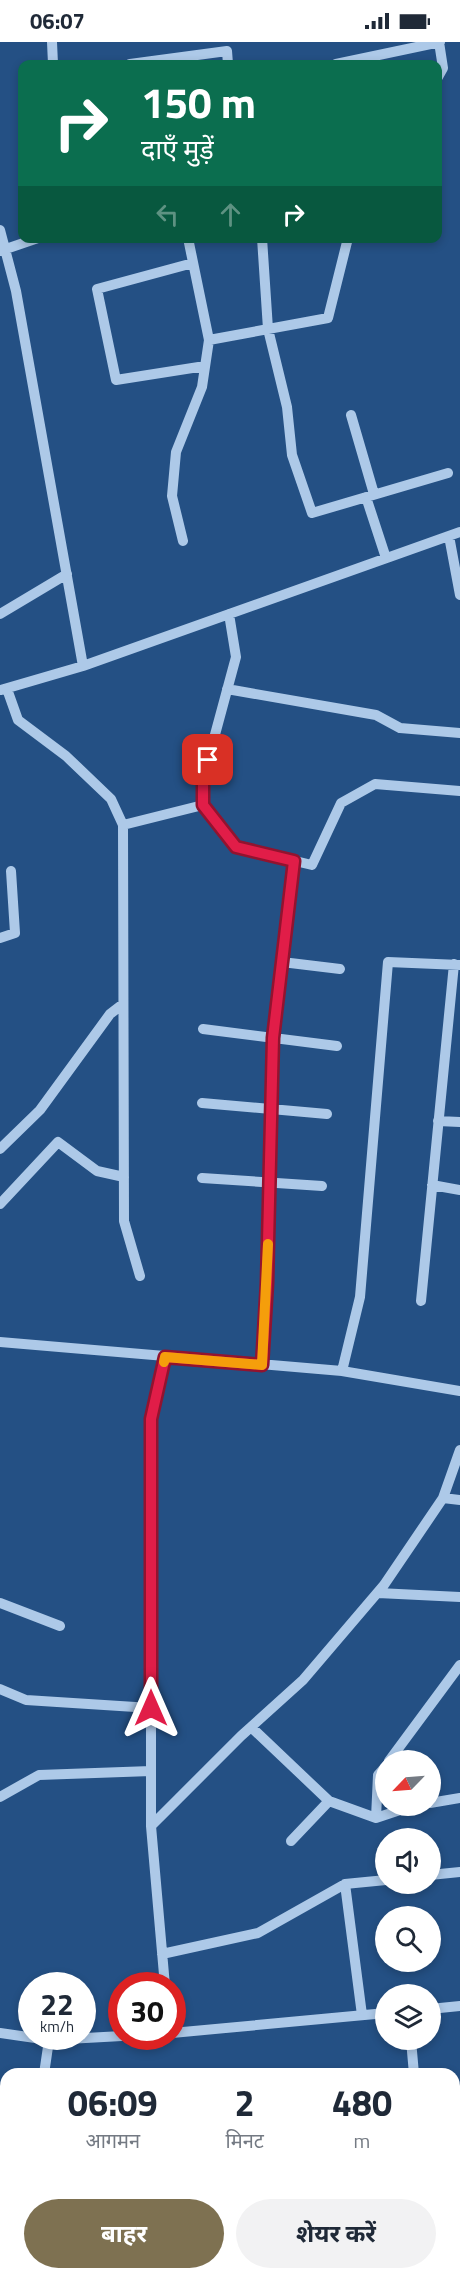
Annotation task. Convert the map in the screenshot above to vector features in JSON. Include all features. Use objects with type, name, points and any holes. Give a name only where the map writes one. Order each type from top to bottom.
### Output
[{"type":"street","points":[[52,42],[53,60]]},
{"type":"street","points":[[359,60],[440,42],[442,70]]},
{"type":"street","points":[[160,60],[226,51],[227,60]]},
{"type":"street","points":[[0,230],[3,250],[16,291],[83,666]]},
{"type":"street","points":[[3,250],[23,243]]},
{"type":"street","points":[[183,541],[172,496],[176,452],[202,387],[209,340],[189,243]]},
{"type":"street","points":[[262,243],[268,329],[287,407],[292,455],[312,513],[448,473]]},
{"type":"street","points":[[209,340],[328,318],[347,243]]},
{"type":"street","points":[[193,263],[97,289],[116,380],[205,366]]},
{"type":"street","points":[[351,415],[386,558]]},
{"type":"street","points":[[140,1276],[124,1221],[123,825],[111,799],[66,756],[18,720],[3,690],[83,666],[455,534],[460,594]]},
{"type":"street","points":[[0,614],[67,574]]},
{"type":"street","points":[[229,614],[236,657],[203,779],[203,805],[236,847],[312,865],[341,803],[375,784],[460,791]]},
{"type":"street","points":[[227,688],[376,715],[400,728],[460,733]]},
{"type":"street","points":[[123,825],[203,805]]},
{"type":"street","points":[[262,1365],[267,1283],[273,1038],[294,861]]},
{"type":"street","points":[[0,938],[15,933],[11,871]]},
{"type":"street","points":[[282,962],[340,969]]},
{"type":"street","points":[[342,1371],[360,1297],[388,962],[457,965],[447,1037],[420,1300]]},
{"type":"street","points":[[0,1149],[40,1110],[110,1014],[123,1004]]},
{"type":"street","points":[[203,1029],[337,1046]]},
{"type":"street","points":[[447,1037],[460,1037]]},
{"type":"street","points":[[202,1103],[327,1114]]},
{"type":"street","points":[[438,1121],[460,1122]]},
{"type":"street","points":[[0,1204],[58,1142],[97,1171],[124,1177]]},
{"type":"street","points":[[202,1178],[322,1186]]},
{"type":"street","points":[[432,1185],[460,1190]]},
{"type":"street","points":[[0,1342],[342,1371],[460,1391]]},
{"type":"street","points":[[164,1972],[151,1826],[151,1419],[165,1357]]},
{"type":"street","points":[[151,1826],[251,1727],[303,1680],[378,1593],[443,1498],[460,1450]]},
{"type":"street","points":[[443,1498],[460,1500]]},
{"type":"street","points":[[378,1593],[460,1597]]},
{"type":"street","points":[[0,1603],[60,1626]]},
{"type":"street","points":[[397,1750],[460,1665]]},
{"type":"street","points":[[0,1689],[26,1700],[151,1708]]},
{"type":"street","points":[[251,1727],[329,1801],[376,1818],[382,1816]]},
{"type":"street","points":[[0,1797],[39,1775],[151,1771]]},
{"type":"street","points":[[441,1801],[460,1798]]},
{"type":"street","points":[[291,1841],[329,1801]]},
{"type":"street","points":[[441,1874],[460,1872]]},
{"type":"street","points":[[162,1955],[258,1933],[345,1884],[375,1881]]},
{"type":"street","points":[[345,1884],[362,2016]]},
{"type":"street","points":[[441,2008],[460,2006]]},
{"type":"street","points":[[186,2032],[375,2014]]},
{"type":"street","points":[[0,2033],[18,2036]]},
{"type":"street","points":[[45,2068],[48,2050]]},
{"type":"street","points":[[412,2050],[413,2068]]},
{"type":"slow traffic","points":[[164,1362],[165,1357],[262,1365],[268,1244]]},
{"type":"route","points":[[151,1708],[151,1419],[165,1357],[262,1365],[267,1283],[273,1038],[294,861],[236,847],[203,805],[203,779],[208,760]]}]
